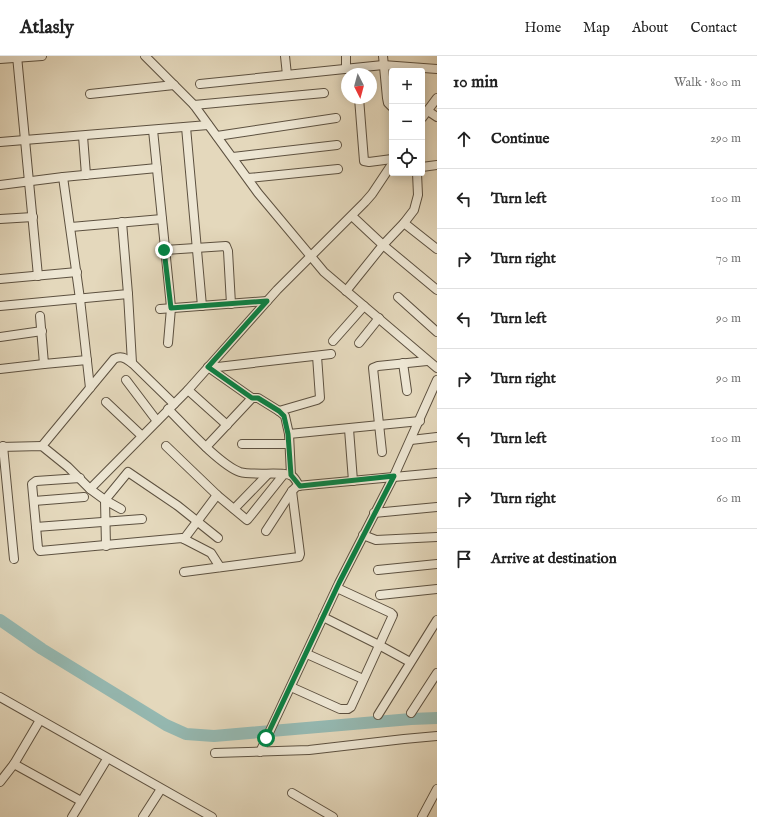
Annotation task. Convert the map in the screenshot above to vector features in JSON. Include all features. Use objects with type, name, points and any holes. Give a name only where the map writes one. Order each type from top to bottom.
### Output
[{"type":"street","points":[[0,60],[17,57],[42,56]]},
{"type":"street","points":[[145,56],[194,105],[258,193],[324,272],[437,368]]},
{"type":"street","points":[[285,56],[287,75]]},
{"type":"street","points":[[346,56],[346,68]]},
{"type":"street","points":[[382,56],[389,104]]},
{"type":"street","points":[[17,57],[38,276]]},
{"type":"street","points":[[370,68],[383,65],[437,69]]},
{"type":"street","points":[[200,84],[341,70]]},
{"type":"street","points":[[90,94],[174,85]]},
{"type":"street","points":[[194,105],[324,93]]},
{"type":"street","points":[[425,114],[437,98]]},
{"type":"street","points":[[359,104],[364,161],[369,162],[389,159]]},
{"type":"street","points":[[428,111],[437,117]]},
{"type":"street","points":[[217,136],[336,118]]},
{"type":"street","points":[[0,142],[208,125]]},
{"type":"street","points":[[186,127],[202,306]]},
{"type":"street","points":[[153,130],[171,308],[168,343]]},
{"type":"street","points":[[83,136],[86,175]]},
{"type":"street","points":[[233,157],[337,145]]},
{"type":"street","points":[[425,166],[437,165]]},
{"type":"street","points":[[0,185],[157,168]]},
{"type":"street","points":[[248,178],[338,169]]},
{"type":"street","points":[[90,489],[188,390],[267,301],[352,216],[372,194],[389,170]]},
{"type":"street","points":[[346,291],[383,245],[414,210],[418,200],[417,176]]},
{"type":"street","points":[[63,177],[77,272],[90,388]]},
{"type":"street","points":[[352,216],[383,245],[437,290]]},
{"type":"street","points":[[0,219],[33,217]]},
{"type":"street","points":[[71,227],[162,219]]},
{"type":"street","points":[[122,222],[132,364]]},
{"type":"street","points":[[404,223],[437,249]]},
{"type":"street","points":[[164,250],[224,246],[228,248],[231,304]]},
{"type":"street","points":[[0,279],[77,272]]},
{"type":"street","points":[[0,306],[128,294]]},
{"type":"street","points":[[398,297],[437,332]]},
{"type":"street","points":[[160,309],[267,301]]},
{"type":"street","points":[[333,341],[364,306]]},
{"type":"street","points":[[40,316],[44,364]]},
{"type":"street","points":[[359,343],[379,318]]},
{"type":"street","points":[[0,337],[42,331]]},
{"type":"street","points":[[208,367],[331,354]]},
{"type":"street","points":[[279,411],[320,398],[317,356]]},
{"type":"street","points":[[42,446],[114,359],[118,357],[125,358],[171,406],[206,447],[227,465],[237,471],[249,474],[287,475],[300,486]]},
{"type":"street","points":[[0,369],[87,360]]},
{"type":"street","points":[[382,452],[373,368],[378,366],[427,361]]},
{"type":"street","points":[[403,363],[407,391]]},
{"type":"street","points":[[166,446],[217,495],[246,519],[248,519],[287,475],[289,444],[284,416],[279,411],[258,398],[252,398],[208,367]]},
{"type":"street","points":[[126,380],[157,421]]},
{"type":"street","points":[[260,752],[337,588],[394,476],[420,421],[437,380]]},
{"type":"street","points":[[188,390],[227,426]]},
{"type":"street","points":[[206,447],[252,398]]},
{"type":"street","points":[[106,402],[142,436]]},
{"type":"street","points":[[288,434],[420,421]]},
{"type":"street","points":[[349,429],[353,481]]},
{"type":"street","points":[[411,440],[437,437]]},
{"type":"street","points":[[242,444],[289,444]]},
{"type":"street","points":[[14,559],[1,447],[42,446],[80,478],[90,489],[121,509]]},
{"type":"street","points":[[106,546],[105,500],[127,473],[130,473],[198,521],[218,538]]},
{"type":"street","points":[[266,531],[292,492],[300,486],[437,473]]},
{"type":"street","points":[[234,509],[267,475]]},
{"type":"street","points":[[80,478],[34,482],[32,486],[38,548],[40,551],[179,538],[184,539],[211,553],[220,567]]},
{"type":"street","points":[[184,572],[299,558],[300,554],[292,492]]},
{"type":"street","points":[[184,539],[217,495]]},
{"type":"street","points":[[34,501],[84,497]]},
{"type":"street","points":[[374,513],[437,507]]},
{"type":"street","points":[[36,526],[142,519]]},
{"type":"street","points":[[363,535],[376,540],[437,537]]},
{"type":"street","points":[[378,570],[437,564]]},
{"type":"street","points":[[291,686],[344,710],[351,707],[378,644],[392,617],[392,613],[337,588]]},
{"type":"street","points":[[380,595],[437,589]]},
{"type":"street","points":[[323,617],[378,644],[410,662]]},
{"type":"street","points":[[378,715],[437,620]]},
{"type":"street","points":[[307,654],[363,679]]},
{"type":"street","points":[[411,713],[437,673]]},
{"type":"street","points":[[0,697],[107,759],[212,817]]},
{"type":"street","points":[[0,782],[14,764],[40,720]]},
{"type":"street","points":[[215,753],[309,750],[437,736]]},
{"type":"street","points":[[72,817],[107,759]]},
{"type":"street","points":[[14,764],[81,801]]},
{"type":"street","points":[[143,817],[161,789]]},
{"type":"street","points":[[422,817],[437,789]]},
{"type":"street","points":[[292,793],[333,817]]},
{"type":"waterway","points":[[0,620],[42,649],[166,725],[186,734],[214,736],[437,718]]},
{"type":"route","points":[[164,250],[171,308],[267,301],[208,367],[252,398],[258,398],[279,411],[284,416],[287,421],[291,475],[300,486],[394,476],[339,583],[307,654],[266,738]]}]
